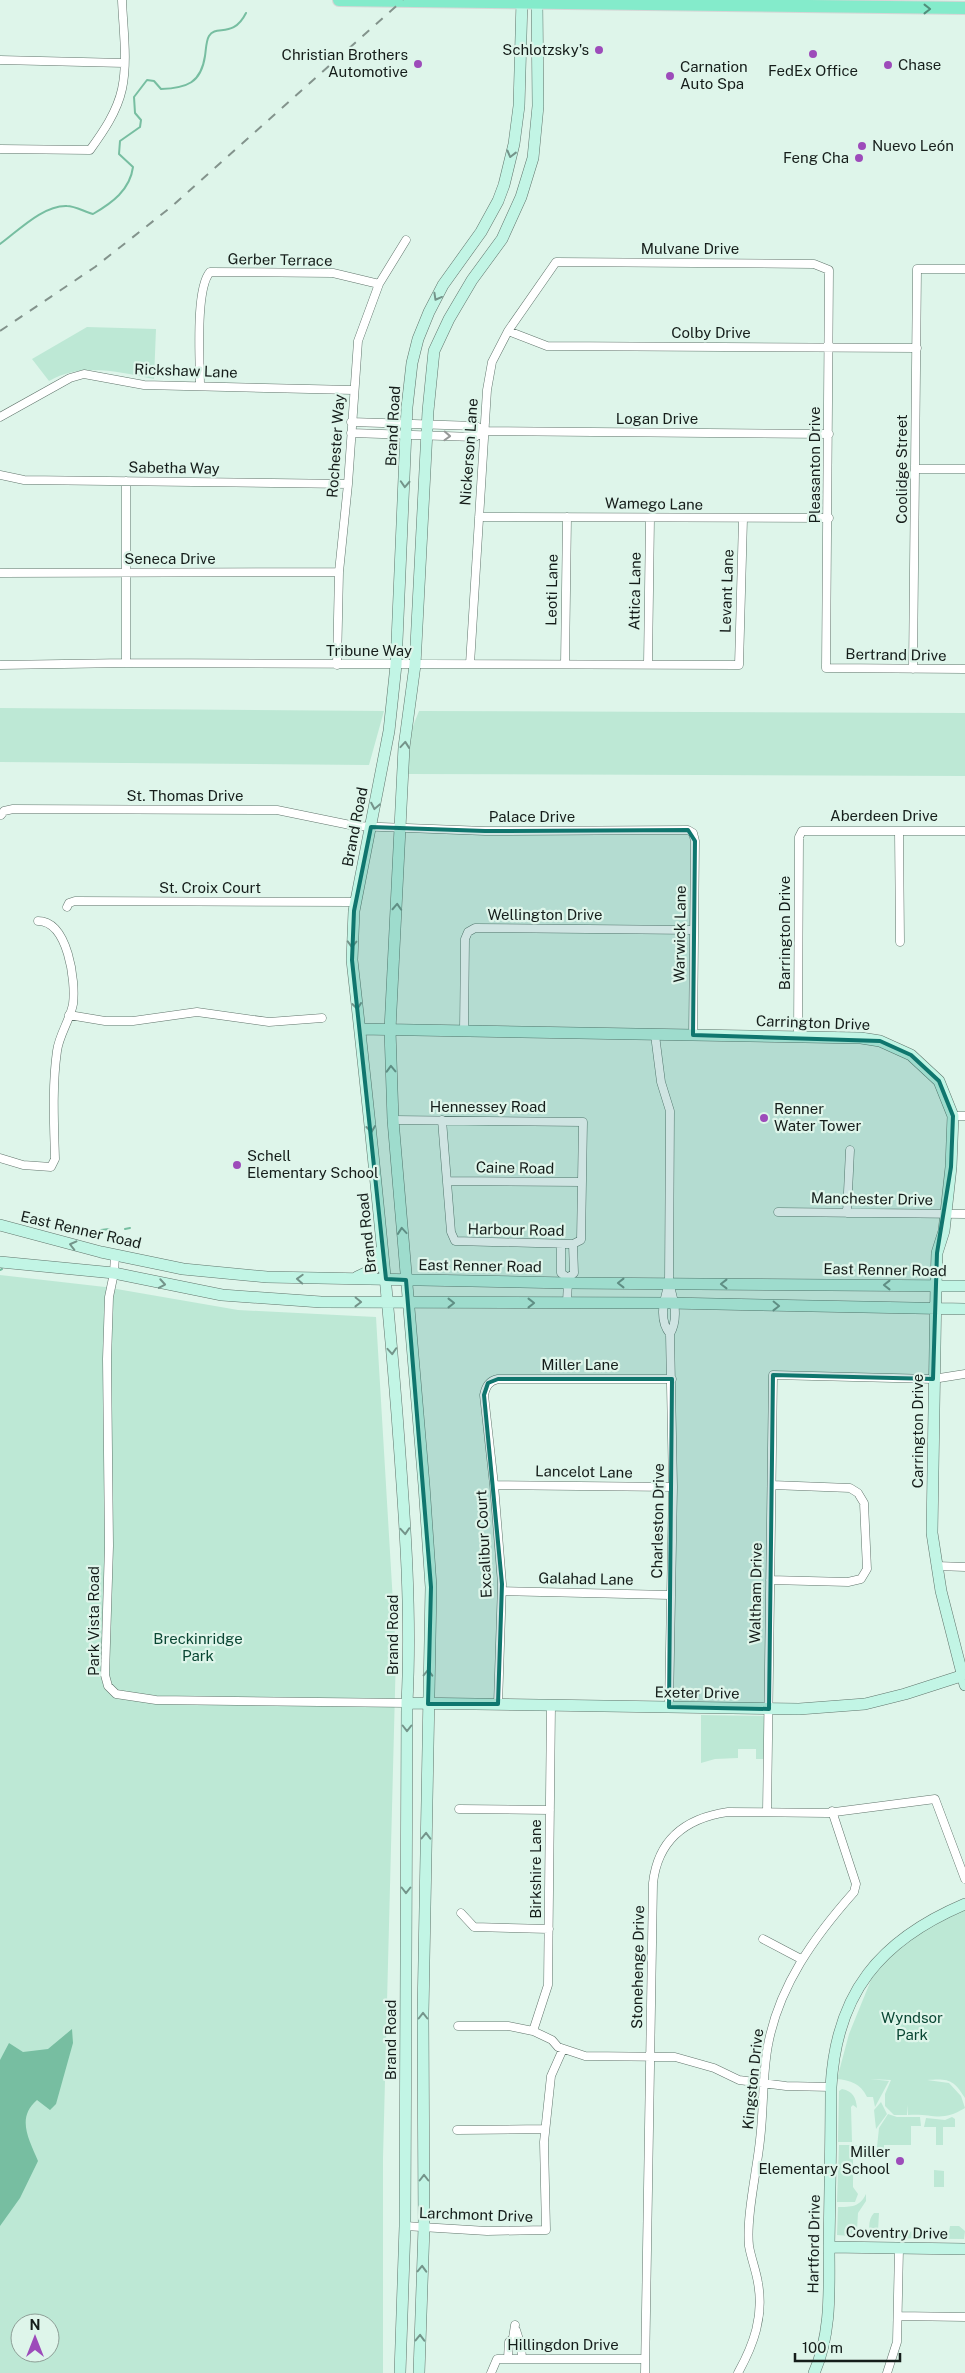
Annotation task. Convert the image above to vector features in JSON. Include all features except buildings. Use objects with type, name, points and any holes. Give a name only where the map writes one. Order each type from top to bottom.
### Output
[{"type":"main road","points":[[338,0],[843,4],[965,8]]},
{"type":"main road","name":"Brand Road","points":[[400,2373],[405,2226],[407,1703],[410,1650],[404,1510],[388,1302],[352,960],[356,902],[389,731],[396,665],[412,363],[418,339],[443,285],[481,232],[498,201],[514,144],[520,106],[522,1]]},
{"type":"main road","points":[[420,2373],[424,2227],[423,2014],[430,1587],[426,1507],[393,1120],[390,1030],[402,827],[404,746],[415,665],[427,431],[434,351],[449,319],[472,280],[502,239],[521,197],[533,158],[538,106],[537,1]]},
{"type":"main road","points":[[520,106],[538,106]]},
{"type":"main road","name":"Carrington Drive","points":[[360,1029],[871,1039],[890,1044],[911,1055],[939,1081],[953,1116],[951,1167],[946,1214],[938,1253],[934,1308],[932,1533],[940,1590],[963,1681]]},
{"type":"main road","name":"East Renner Road","points":[[0,1225],[32,1235],[115,1255],[202,1271],[267,1277],[965,1286]]},
{"type":"main road","points":[[349,1279],[362,1276],[374,1269],[383,1244]]},
{"type":"main road","points":[[0,1262],[114,1274],[222,1295],[320,1302],[675,1304],[965,1309]]},
{"type":"main road","points":[[404,1510],[426,1507]]},
{"type":"main road","name":"Exeter Drive","points":[[407,1703],[669,1708],[832,1708],[865,1704],[963,1681]]},
{"type":"main road","name":"Hartford Drive","points":[[814,2373],[826,2335],[831,2087],[833,2058],[838,2037],[850,2002],[868,1974],[889,1950],[912,1931],[934,1917],[965,1904]]},
{"type":"main road","name":"Coventry Drive","points":[[829,2248],[965,2249]]},
{"type":"street","points":[[0,148],[90,150],[107,126],[122,89],[124,62],[122,0]]},
{"type":"street","points":[[0,60],[124,62]]},
{"type":"street","name":"Rochester Way","points":[[337,665],[339,572],[348,484],[353,390],[358,341],[379,284],[406,240]]},
{"type":"street","name":"Mulvane Drive","points":[[556,262],[814,264],[823,266]]},
{"type":"street","name":"Nickerson Lane","points":[[470,664],[487,390],[492,362],[508,331],[556,262]]},
{"type":"street","name":"Pleasanton Drive","points":[[823,266],[829,270],[829,518],[826,668]]},
{"type":"street","name":"Coolidge Street","points":[[913,669],[917,268],[965,269]]},
{"type":"street","name":"Gerber Terrace","points":[[200,386],[201,304],[206,278],[210,272],[333,273],[379,284]]},
{"type":"street","name":"Colby Drive","points":[[508,331],[547,346],[917,348]]},
{"type":"street","name":"Rickshaw Lane","points":[[0,417],[77,375],[84,374],[144,385],[353,390]]},
{"type":"street","name":"Logan Drive","points":[[351,422],[475,437],[484,432],[829,434]]},
{"type":"street","name":"Logan Drive","points":[[351,433],[407,430]]},
{"type":"street","points":[[916,469],[965,469]]},
{"type":"street","name":"Sabetha Way","points":[[0,475],[24,480],[348,484]]},
{"type":"street","points":[[126,481],[126,663]]},
{"type":"street","name":"Wamego Lane","points":[[479,517],[829,518]]},
{"type":"street","name":"Leoti Lane","points":[[565,664],[566,517]]},
{"type":"street","name":"Attica Lane","points":[[648,664],[650,518]]},
{"type":"street","name":"Levant Lane","points":[[739,665],[743,519]]},
{"type":"street","name":"Seneca Drive","points":[[0,573],[339,572]]},
{"type":"street","name":"Tribune Way","points":[[0,665],[126,663],[739,665]]},
{"type":"street","name":"Bertrand Drive","points":[[826,668],[965,669]]},
{"type":"street","name":"St. Thomas Drive","points":[[1,815],[4,811],[13,809],[276,810],[316,820],[371,827]]},
{"type":"street","name":"Palace Drive","points":[[371,827],[485,831],[688,830],[693,833]]},
{"type":"street","name":"Aberdeen Drive","points":[[802,831],[965,831]]},
{"type":"street","name":"Barrington Drive","points":[[798,1037],[799,837],[802,831]]},
{"type":"street","points":[[899,831],[900,942]]},
{"type":"street","name":"Warwick Lane","points":[[693,833],[695,840],[693,1035]]},
{"type":"street","name":"St. Croix Court","points":[[67,907],[69,903],[75,901],[356,902]]},
{"type":"street","points":[[0,1158],[23,1165],[51,1167],[55,1159],[57,1050],[69,1015],[74,990],[71,966],[63,942],[52,924],[46,921],[38,921]]},
{"type":"street","name":"Wellington Drive","points":[[464,1031],[465,939],[468,932],[475,928],[693,930]]},
{"type":"street","points":[[69,1015],[105,1021],[133,1021],[197,1012],[269,1022],[322,1018]]},
{"type":"street","name":"Charleston Drive","points":[[655,1035],[661,1082],[670,1111],[669,1283],[663,1304],[665,1327],[670,1334]]},
{"type":"street","points":[[953,1116],[965,1116]]},
{"type":"street","name":"Hennessey Road","points":[[393,1120],[583,1122],[582,1182]]},
{"type":"street","points":[[442,1120],[448,1181]]},
{"type":"street","points":[[847,1213],[850,1150]]},
{"type":"street","name":"Caine Road","points":[[448,1181],[582,1182]]},
{"type":"street","name":"Harbour Road","points":[[448,1181],[453,1239],[462,1243],[576,1243]]},
{"type":"street","points":[[568,1303],[568,1280],[574,1273],[576,1243],[582,1233],[582,1182]]},
{"type":"street","name":"Manchester Drive","points":[[778,1212],[965,1214]]},
{"type":"street","points":[[560,1244],[561,1273],[568,1280]]},
{"type":"street","name":"Park Vista Road","points":[[115,1255],[114,1274],[109,1297],[107,1358],[109,1546],[105,1675],[108,1686],[116,1694],[163,1700],[407,1703]]},
{"type":"street","name":"Charleston Drive","points":[[669,1283],[675,1304],[674,1326],[670,1334],[673,1487],[669,1708]]},
{"type":"street","points":[[933,1379],[965,1374]]},
{"type":"street","name":"Waltham Drive","points":[[767,1812],[773,1375],[933,1379]]},
{"type":"street","name":"Miller Lane","points":[[488,1383],[498,1379],[672,1379]]},
{"type":"street","name":"Excalibur Court","points":[[488,1383],[484,1395],[494,1485],[502,1592],[498,1704]]},
{"type":"street","name":"Lancelot Lane","points":[[494,1485],[673,1487]]},
{"type":"street","points":[[770,1580],[848,1582],[861,1579],[867,1569],[864,1503],[858,1493],[850,1488],[772,1485]]},
{"type":"street","points":[[937,1566],[965,1567]]},
{"type":"street","name":"Galahad Lane","points":[[502,1592],[670,1594]]},
{"type":"street","name":"Birkshire Lane","points":[[533,2031],[548,1985],[551,1705]]},
{"type":"street","name":"Stonehenge Drive","points":[[645,2373],[653,1883],[658,1857],[679,1830],[696,1820],[712,1814],[728,1812],[827,1813],[935,1799],[965,1879]]},
{"type":"street","points":[[459,1809],[550,1810]]},
{"type":"street","name":"Kingston Drive","points":[[738,2373],[752,2345],[761,2308],[750,2246],[750,2225],[762,2125],[763,2084],[775,2012],[801,1959],[854,1892],[856,1884],[832,1811]]},
{"type":"street","points":[[461,1913],[474,1927],[550,1929]]},
{"type":"street","points":[[762,1939],[801,1959]]},
{"type":"street","points":[[458,2026],[508,2026],[533,2031],[540,2033],[558,2047],[585,2056],[650,2056],[689,2060],[714,2068],[739,2080],[786,2086],[831,2087]]},
{"type":"street","points":[[457,2130],[545,2129],[551,2076],[563,2048]]},
{"type":"street","name":"Larchmont Drive","points":[[405,2226],[487,2232],[546,2230],[545,2129]]},
{"type":"street","points":[[887,2373],[897,2342],[898,2249]]},
{"type":"street","points":[[898,2316],[965,2317]]},
{"type":"street","points":[[508,2358],[509,2342],[513,2338],[515,2325],[522,2358]]},
{"type":"street","name":"Hillingdon Drive","points":[[491,2373],[497,2359],[508,2358],[645,2359]]},
{"type":"highlighted area","points":[[371,827],[485,831],[688,830],[695,841],[693,1035],[880,1041],[911,1055],[939,1081],[953,1116],[951,1167],[937,1253],[933,1379],[773,1375],[769,1709],[669,1707],[672,1379],[498,1379],[488,1383],[484,1395],[502,1584],[498,1704],[428,1704],[431,1587],[406,1280],[386,1279],[352,960],[354,911]]},
{"type":"green space","points":[[87,327],[156,329],[154,379],[100,370],[87,370],[62,375],[49,381],[32,359]]},
{"type":"green space","points":[[0,708],[384,711],[369,765],[0,762]]},
{"type":"green space","points":[[419,711],[965,713],[965,776],[407,774],[409,736]]},
{"type":"green space","name":"Breckinridge Park","points":[[0,1275],[105,1287],[238,1310],[376,1317],[396,1653],[383,2158],[383,2373],[0,2373]]},
{"type":"green space","points":[[701,1715],[765,1716],[765,1759],[756,1759],[756,1749],[738,1749],[738,1758],[715,1759],[701,1763]]},
{"type":"green space","name":"Wyndsor Park","points":[[965,1909],[965,2098],[958,2087],[946,2080],[927,2080],[949,2083],[961,2096],[965,2108],[956,2113],[943,2116],[908,2115],[907,2105],[907,2115],[894,2115],[885,2106],[885,2094],[891,2080],[870,2079],[889,2081],[875,2107],[873,2097],[867,2097],[862,2089],[851,2082],[837,2079],[849,2034],[873,1975],[895,1952],[926,1928]]},
{"type":"green space","points":[[842,2089],[851,2093],[857,2104],[857,2108],[853,2105],[851,2107],[852,2142],[838,2142],[839,2091]]},
{"type":"green space","points":[[881,2102],[887,2114],[876,2129],[874,2110]]},
{"type":"green space","points":[[888,2114],[897,2117],[920,2117],[921,2126],[911,2126],[911,2145],[884,2145],[884,2157],[876,2157],[879,2128]]},
{"type":"green space","points":[[952,2117],[955,2119],[955,2127],[943,2127],[943,2145],[936,2145],[936,2127],[924,2127],[926,2118],[945,2120]]},
{"type":"green space","points":[[839,2145],[857,2145],[853,2151],[853,2187],[858,2194],[855,2202],[837,2202]]},
{"type":"green space","points":[[934,2170],[944,2171],[944,2187],[934,2187]]},
{"type":"green space","points":[[866,2194],[866,2201],[858,2213],[857,2230],[850,2236],[837,2235],[838,2207],[858,2204]]},
{"type":"green space","points":[[874,2213],[879,2213],[878,2231],[949,2232],[950,2226],[959,2226],[965,2231],[964,2239],[872,2238],[869,2225]]},
{"type":"shaded area","points":[[72,2029],[73,2043],[56,2104],[50,2110],[37,2100],[27,2114],[26,2129],[38,2161],[20,2198],[0,2226],[0,2060],[9,2043],[23,2052],[48,2049]]},
{"type":"waterway","points":[[0,244],[31,220],[49,210],[70,206],[93,214],[119,195],[128,182],[133,167],[119,154],[120,141],[140,127],[141,120],[135,113],[134,97],[147,80],[154,81],[161,89],[178,87],[191,82],[196,78],[203,65],[209,36],[216,31],[236,26],[246,13]]},
{"type":"waterway","points":[[125,1229],[130,1228]]},
{"type":"waterway","points":[[92,1237],[101,1230],[109,1229]]},
{"type":"railway","points":[[0,331],[95,267],[171,207],[403,0]]},
{"type":"place","name":"Schlotzsky's","points":[[599,50]]},
{"type":"place","name":"FedEx Office","points":[[813,54]]},
{"type":"place","name":"Christian Brothers Automotive","points":[[418,64]]},
{"type":"place","name":"Chase","points":[[888,65]]},
{"type":"place","name":"Carnation Auto Spa","points":[[670,76]]},
{"type":"place","name":"Nuevo León","points":[[862,146]]},
{"type":"place","name":"Feng Cha","points":[[859,158]]},
{"type":"place","name":"Renner Water Tower","points":[[764,1118]]},
{"type":"place","name":"Schell Elementary School","points":[[237,1165]]},
{"type":"place","name":"Miller Elementary School","points":[[900,2161]]}]
